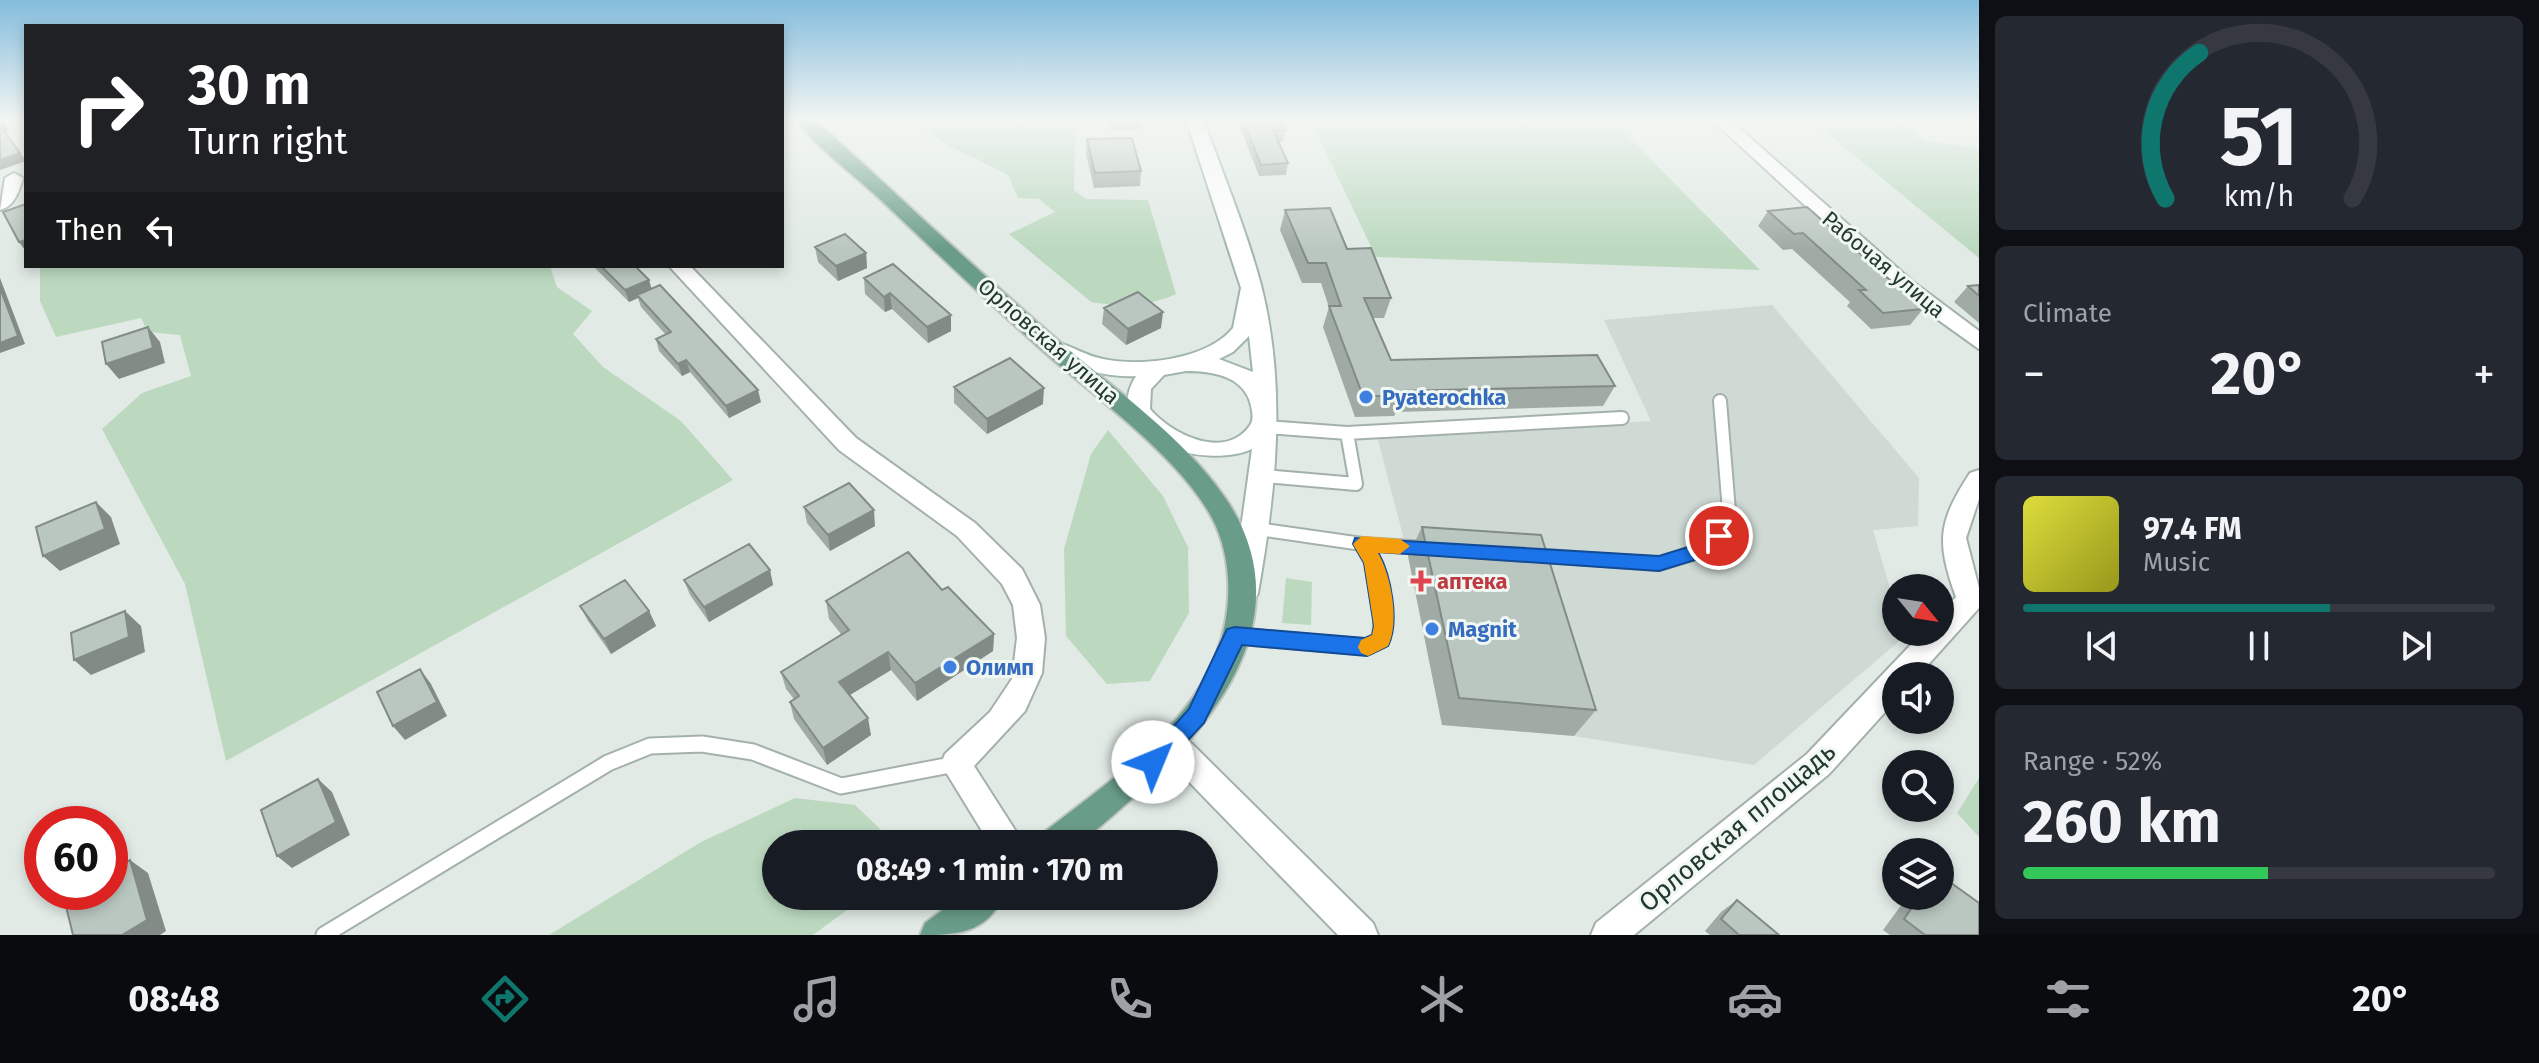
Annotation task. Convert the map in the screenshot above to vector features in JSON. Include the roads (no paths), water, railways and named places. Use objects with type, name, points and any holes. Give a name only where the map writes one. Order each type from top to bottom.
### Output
[{"type":"main road","name":"Орловская улица","points":[[851,163],[1053,348],[1149,428],[1213,499],[1237,546],[1244,595]]},
{"type":"main road","points":[[1071,830],[1172,744],[1196,716],[1227,658],[1244,595]]},
{"type":"main road","points":[[937,935],[969,910]]},
{"type":"street","points":[[1209,163],[1251,287],[1261,348],[1266,419],[1264,476],[1258,529],[1244,595]]},
{"type":"street","name":"Рабочая улица","points":[[1768,163],[1905,286],[1979,342]]},
{"type":"street","points":[[0,204],[9,194],[13,177]]},
{"type":"street","points":[[681,268],[855,451],[927,505],[968,530],[1001,560],[1023,598],[1031,625],[1031,659],[1021,692],[1001,718],[956,764],[999,830]]},
{"type":"street","points":[[1053,348],[1090,364],[1109,368],[1130,369],[1189,361],[1216,364],[1242,375],[1258,389],[1266,419],[1250,440],[1225,450],[1196,451],[1172,444],[1149,428],[1138,409],[1138,389],[1149,375],[1164,366],[1189,361],[1221,350],[1243,332],[1251,315],[1251,287]]},
{"type":"street","points":[[1975,602],[1953,555],[1956,513],[1979,479]]},
{"type":"street","name":"Орловская площадь","points":[[1914,662],[1975,602]]},
{"type":"street","name":"Орловская площадь","points":[[1608,935],[1818,764],[1882,695]]},
{"type":"street","points":[[1172,744],[1361,935]]},
{"type":"lane","points":[[1518,554],[1659,564],[1708,549],[1730,523],[1720,401]]},
{"type":"lane","points":[[1266,419],[1347,433],[1622,418]]},
{"type":"lane","points":[[1264,476],[1356,484],[1347,433]]},
{"type":"lane","points":[[1258,529],[1362,544],[1440,549]]},
{"type":"lane","points":[[1235,636],[1367,647],[1381,640],[1385,626],[1373,562],[1362,544]]},
{"type":"lane","points":[[324,935],[608,763],[650,746],[702,744],[753,752],[841,786],[956,764]]},
{"type":"place","name":"Pyaterochka","points":[[1366,397]]},
{"type":"place","name":"аптека","points":[[1421,581]]},
{"type":"place","name":"Magnit","points":[[1432,629]]},
{"type":"place","name":"Олимп","points":[[950,667]]}]
